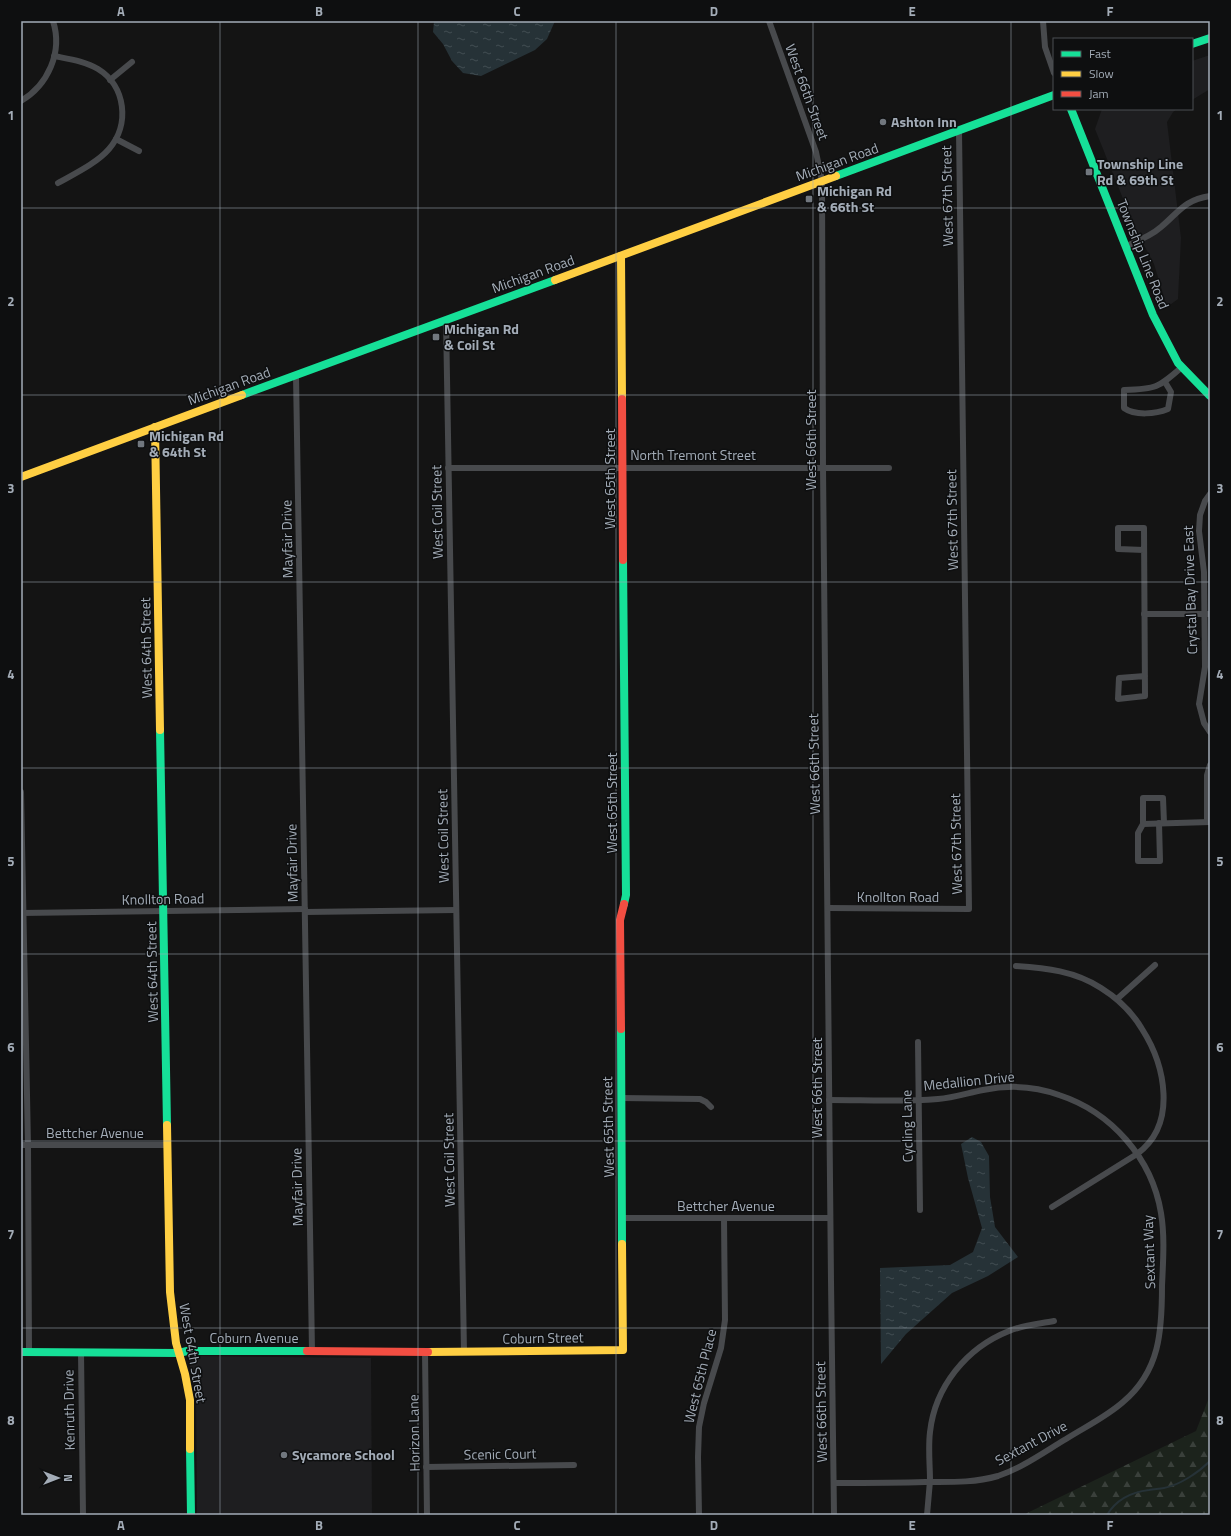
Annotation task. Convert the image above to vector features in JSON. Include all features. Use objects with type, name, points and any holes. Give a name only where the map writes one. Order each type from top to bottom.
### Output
[{"type":"street","points":[[21,102],[38,89],[46,78],[54,56],[56,36],[53,21]]},
{"type":"street","name":"West 66th Street","points":[[769,21],[814,145],[822,181],[823,468],[834,1515]]},
{"type":"street","points":[[1042,21],[1045,46],[1053,70]]},
{"type":"street","points":[[1193,44],[1210,38]]},
{"type":"street","points":[[54,56],[91,65],[101,71],[110,80],[119,95],[122,108],[120,129],[116,139],[102,156],[58,183]]},
{"type":"street","points":[[110,80],[132,62]]},
{"type":"street","points":[[21,93],[27,98]]},
{"type":"street","name":"Michigan Road","points":[[21,477],[1053,95]]},
{"type":"street","name":"Township Line Road","points":[[1071,110],[1166,342],[1182,367],[1210,396]]},
{"type":"street","name":"West 67th Street","points":[[959,131],[968,909]]},
{"type":"street","points":[[116,139],[139,151]]},
{"type":"street","points":[[1126,246],[1152,234],[1186,204],[1210,196]]},
{"type":"street","name":"West 65th Street","points":[[621,256],[626,895],[620,920],[623,1350]]},
{"type":"street","name":"West Coil Street","points":[[446,320],[464,1352]]},
{"type":"street","points":[[1165,382],[1171,392],[1168,409],[1159,412],[1135,413],[1124,408],[1124,390],[1149,389],[1165,382],[1182,367]]},
{"type":"street","name":"Mayfair Drive","points":[[296,375],[312,1351]]},
{"type":"street","name":"West 64th Street","points":[[155,427],[170,1292],[172,1317],[190,1400],[191,1515]]},
{"type":"street","name":"North Tremont Street","points":[[448,468],[889,468]]},
{"type":"street","name":"Crystal Bay Drive East","points":[[1210,494],[1205,501],[1200,515],[1199,531],[1207,614],[1205,667],[1199,704],[1204,723],[1210,732]]},
{"type":"street","points":[[1144,550],[1118,549],[1118,528],[1144,528],[1145,696],[1118,698],[1119,678],[1144,676]]},
{"type":"street","points":[[1144,614],[1207,614]]},
{"type":"street","points":[[1143,824],[1208,822],[1207,775],[1210,764]]},
{"type":"street","points":[[21,792],[25,1352]]},
{"type":"street","points":[[1143,798],[1163,798],[1160,861],[1138,861],[1138,833],[1143,824],[1143,798]]},
{"type":"street","name":"Knollton Road","points":[[828,908],[968,909]]},
{"type":"street","name":"Knollton Road","points":[[22,913],[456,910]]},
{"type":"street","points":[[1117,999],[1155,965]]},
{"type":"street","points":[[1016,966],[1047,968],[1069,973],[1094,984],[1117,999],[1133,1016],[1150,1043],[1159,1068],[1163,1089],[1163,1112],[1158,1128],[1149,1142],[1137,1154],[1052,1207]]},
{"type":"street","name":"Cycling Lane","points":[[918,1042],[920,1210]]},
{"type":"street","name":"Medallion Drive","points":[[829,1100],[941,1099],[1001,1088],[1021,1087],[1051,1092],[1074,1100],[1100,1115],[1123,1135],[1137,1154]]},
{"type":"street","points":[[621,1098],[700,1099],[711,1107]]},
{"type":"street","name":"Bettcher Avenue","points":[[24,1145],[168,1145]]},
{"type":"street","name":"Sextant Way","points":[[1137,1154],[1153,1183],[1161,1214],[1163,1236],[1162,1318],[1156,1354]]},
{"type":"street","name":"Bettcher Avenue","points":[[622,1218],[830,1218]]},
{"type":"street","name":"West 65th Place","points":[[699,1515],[699,1427],[704,1404],[721,1348],[725,1320],[724,1218]]},
{"type":"street","points":[[927,1515],[930,1482],[929,1438],[932,1421],[937,1402],[956,1370],[974,1351],[991,1339],[1016,1329],[1054,1321]]},
{"type":"street","name":"Coburn Street","points":[[464,1352],[623,1350]]},
{"type":"street","name":"Coburn Avenue","points":[[25,1352],[464,1352]]},
{"type":"street","name":"Kenruth Drive","points":[[81,1352],[83,1515]]},
{"type":"street","name":"Horizon Lane","points":[[425,1352],[427,1515]]},
{"type":"street","name":"Sextant Drive","points":[[834,1483],[962,1482],[980,1480],[1001,1475],[1022,1465],[1111,1412],[1124,1401],[1144,1377],[1156,1354]]},
{"type":"street","name":"Scenic Court","points":[[426,1467],[574,1465]]},
{"type":"shaded area","points":[[1210,55],[1210,89],[1193,99],[1193,61]]},
{"type":"shaded area","points":[[1102,110],[1176,110],[1167,122],[1181,238],[1178,299],[1167,307],[1154,264],[1134,226],[1095,129]]},
{"type":"shaded area","name":"Sycamore School","points":[[194,1356],[371,1358],[372,1515],[197,1515],[196,1395],[189,1362]]},
{"type":"green space","points":[[1210,1395],[1210,1515],[1023,1515],[1196,1431]]},
{"type":"water","points":[[435,21],[555,21],[547,39],[535,50],[481,76],[463,73],[452,61],[443,44],[433,32]]},
{"type":"water","points":[[972,1137],[981,1142],[989,1156],[990,1197],[995,1227],[1018,1257],[988,1276],[952,1293],[906,1334],[881,1364],[880,1268],[950,1265],[973,1252],[982,1228],[968,1178],[961,1144]]},
{"type":"waterway","points":[[1107,1515],[1115,1505],[1125,1498],[1143,1491],[1164,1488],[1183,1481],[1195,1474],[1210,1461]]},
{"type":"traffic: fast","points":[[1193,44],[1210,38]]},
{"type":"traffic: fast","points":[[836,176],[1053,95]]},
{"type":"traffic: fast","points":[[1071,110],[1153,315],[1178,363],[1210,396]]},
{"type":"traffic: fast","points":[[242,395],[555,280]]},
{"type":"traffic: fast","points":[[623,560],[626,895],[624,904]]},
{"type":"traffic: fast","points":[[160,730],[167,1125]]},
{"type":"traffic: fast","points":[[621,1029],[622,1244]]},
{"type":"traffic: fast","points":[[21,1352],[179,1353],[187,1351],[307,1351]]},
{"type":"traffic: fast","points":[[190,1449],[191,1515]]},
{"type":"traffic: slow","points":[[555,280],[836,176]]},
{"type":"traffic: slow","points":[[621,256],[622,399]]},
{"type":"traffic: slow","points":[[21,477],[242,395]]},
{"type":"traffic: slow","points":[[155,427],[160,730]]},
{"type":"traffic: slow","points":[[167,1125],[170,1292],[176,1343],[185,1374],[190,1400],[190,1449]]},
{"type":"traffic: slow","points":[[428,1352],[623,1350],[622,1244]]},
{"type":"traffic: jam","points":[[622,399],[623,560]]},
{"type":"traffic: jam","points":[[621,1029],[620,920],[624,904]]},
{"type":"traffic: jam","points":[[307,1351],[428,1352]]},
{"type":"place","name":"Ashton Inn","points":[[883,122]]},
{"type":"place","name":"Township Line Rd & 69th St","points":[[1089,172]]},
{"type":"place","name":"Michigan Rd & 66th St","points":[[809,199]]},
{"type":"place","name":"Michigan Rd & Coil St","points":[[436,337]]},
{"type":"place","name":"Michigan Rd & 64th St","points":[[141,444]]},
{"type":"place","name":"Sycamore School","points":[[284,1455]]}]
